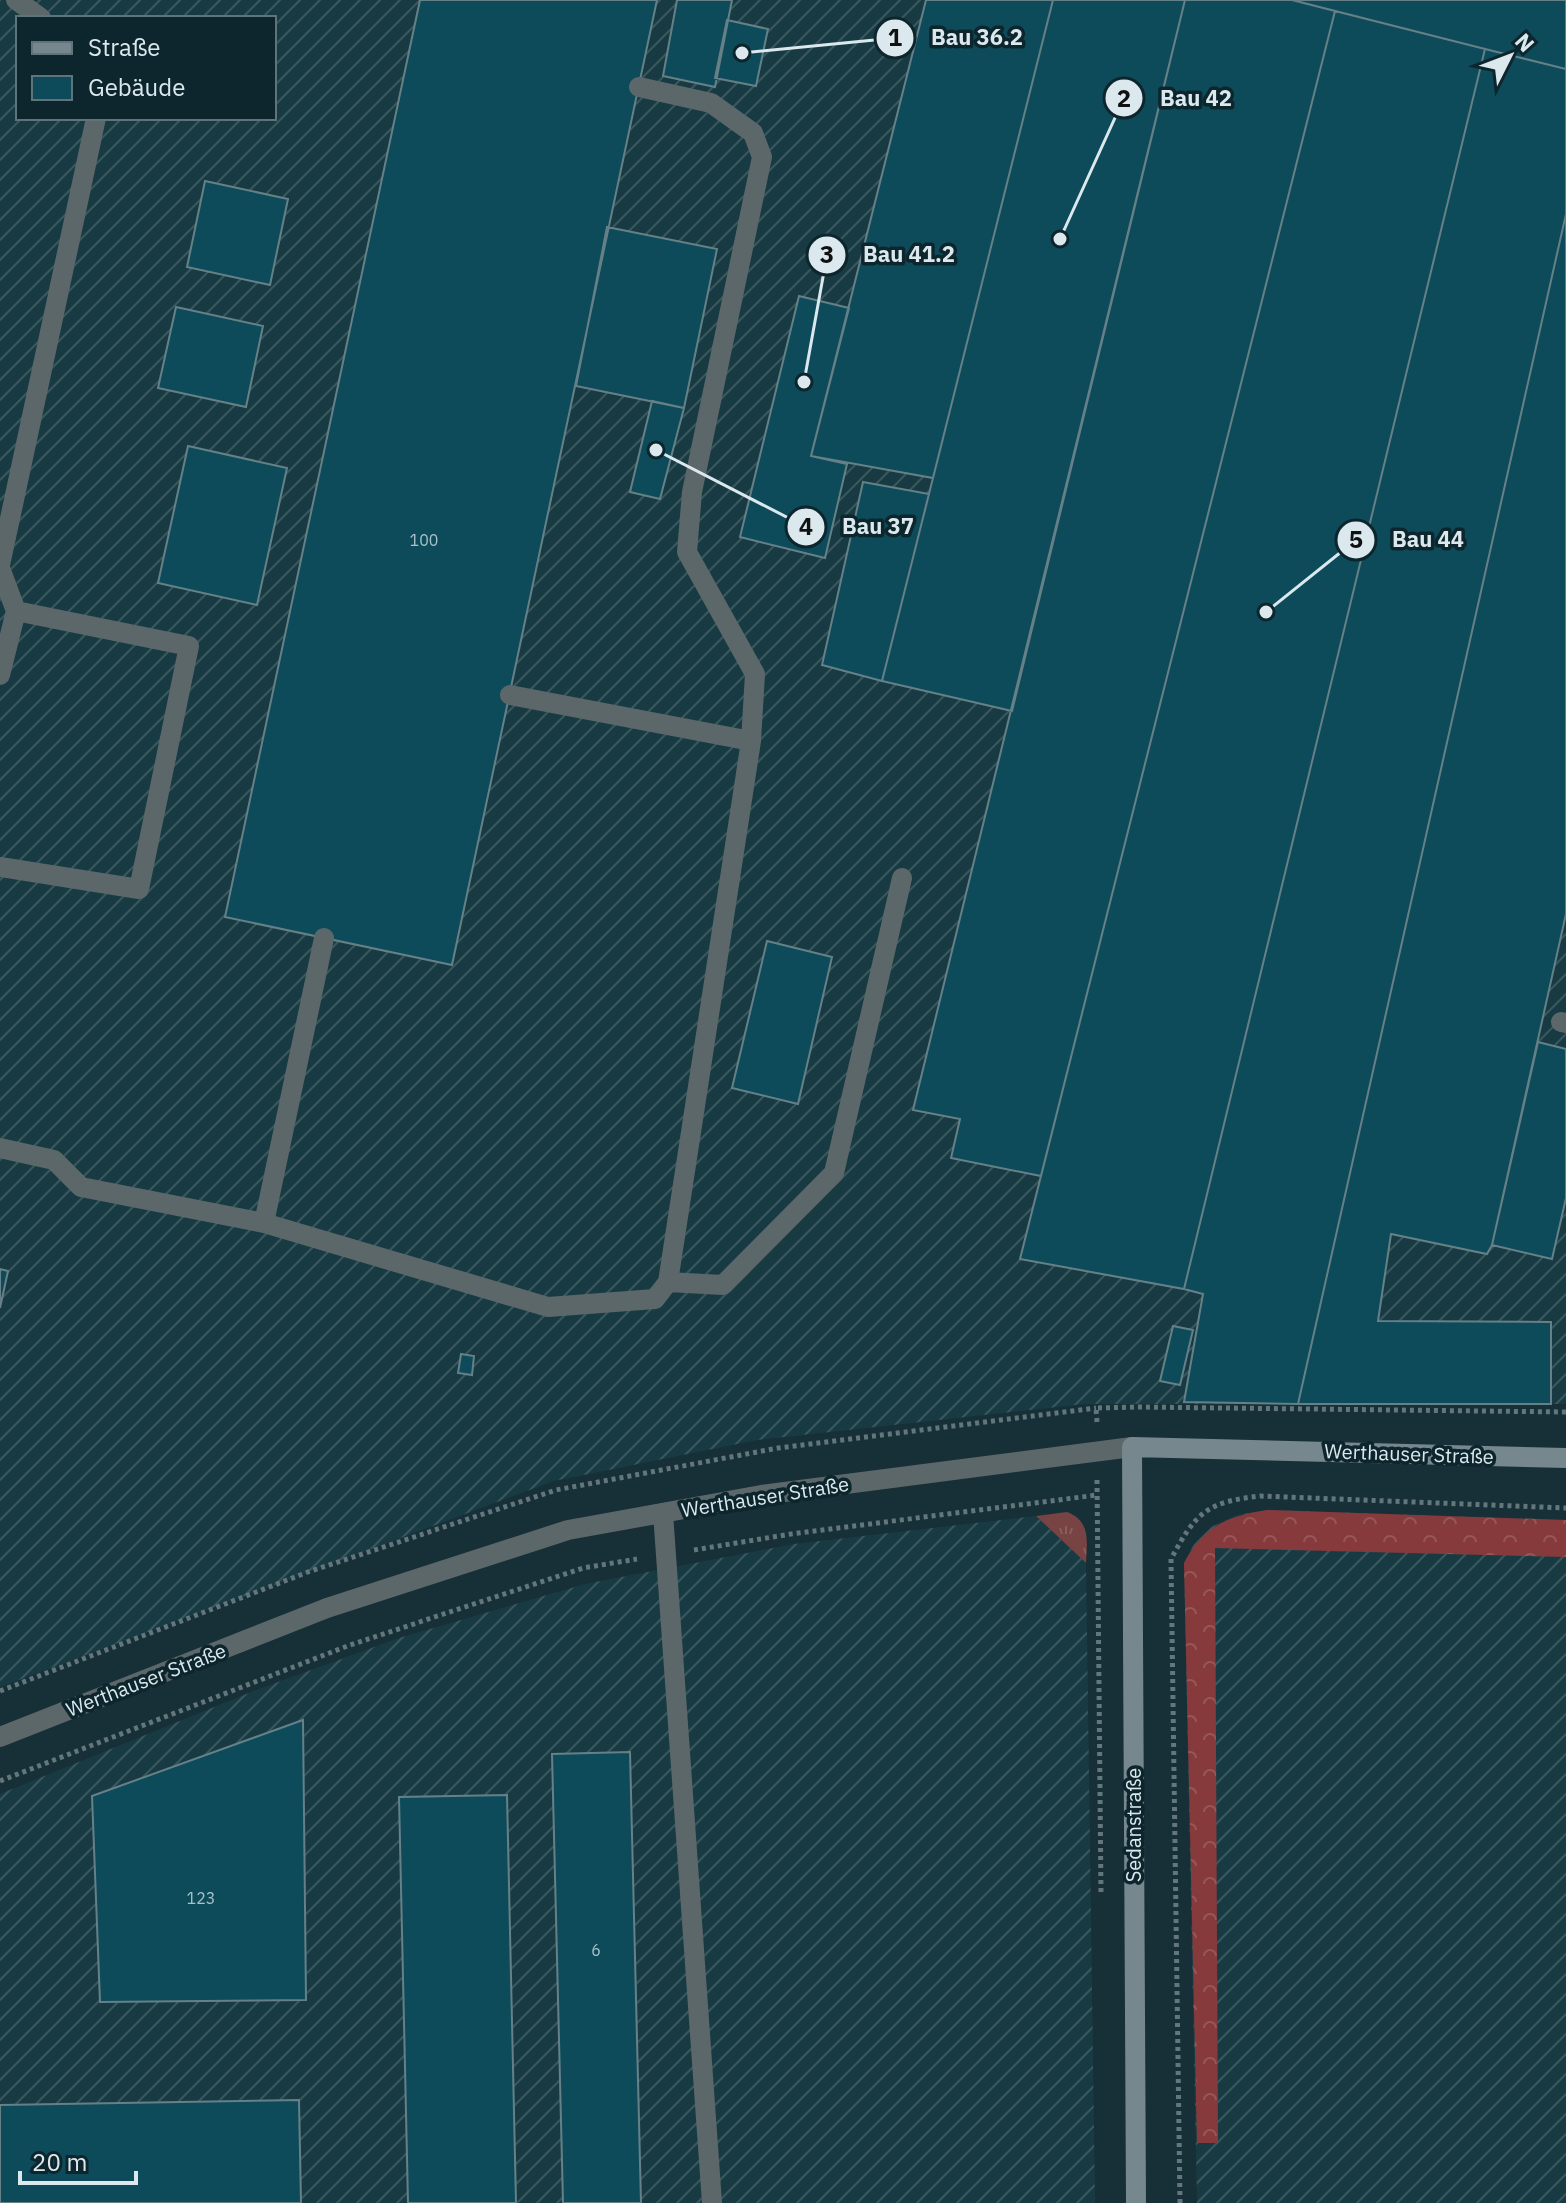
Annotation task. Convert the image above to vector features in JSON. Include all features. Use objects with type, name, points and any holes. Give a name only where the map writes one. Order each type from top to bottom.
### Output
[{"type":"main road","name":"Werthauser Straße","points":[[1132,1447],[1566,1458]]},
{"type":"main road","name":"Sedanstraße","points":[[1132,1447],[1136,2203]]},
{"type":"street","points":[[16,0],[38,16]]},
{"type":"street","points":[[0,1148],[54,1160],[81,1187],[264,1223],[548,1307],[655,1299],[668,1282],[751,741],[755,674],[687,552],[692,492],[762,157],[753,133],[711,103],[639,87]]},
{"type":"street","points":[[0,675],[16,611],[0,567],[96,120]]},
{"type":"street","points":[[0,867],[139,889],[189,646],[16,611]]},
{"type":"street","points":[[510,695],[751,741]]},
{"type":"street","points":[[668,1282],[723,1285],[834,1173],[902,878]]},
{"type":"street","points":[[264,1223],[324,938]]},
{"type":"street","name":"Werthauser Straße","points":[[0,1737],[327,1608],[568,1530],[761,1495],[1132,1447]]},
{"type":"street","points":[[663,1513],[712,2203]]},
{"type":"path","points":[[1101,1904],[1096,1408],[1566,1412]]},
{"type":"path","points":[[0,1781],[350,1645],[583,1568],[791,1534],[1097,1495]]},
{"type":"path","points":[[1180,2203],[1171,1559],[1190,1524],[1223,1500],[1260,1496],[1566,1508]]},
{"type":"shaded area","points":[[0,0],[1566,0],[1566,1404],[1084,1404],[757,1440],[554,1481],[0,1687]]},
{"type":"shaded area","points":[[1267,1510],[1566,1520],[1566,2203],[1197,2203],[1184,1563],[1195,1542],[1211,1527],[1236,1515]]},
{"type":"shaded area","points":[[1036,1516],[1086,1563],[1095,2203],[0,2203],[0,1794],[256,1690],[399,1638],[585,1584],[794,1544]]},
{"type":"green space","points":[[1267,1510],[1566,1520],[1566,1557],[1215,1548],[1218,2143],[1197,2143],[1184,1563],[1191,1550],[1218,1525]]},
{"type":"green space","points":[[1067,1512],[1084,1527],[1086,1563],[1036,1516]]},
{"type":"building","points":[[420,0],[657,0],[452,965],[225,917]]},
{"type":"building","points":[[677,0],[732,0],[715,87],[663,76]]},
{"type":"building","points":[[926,0],[1053,0],[933,478],[811,456]]},
{"type":"building","points":[[1053,0],[1185,0],[1012,711],[882,681]]},
{"type":"building","points":[[1185,0],[1292,0],[1335,11],[1041,1176],[951,1158],[960,1119],[913,1110]]},
{"type":"building","points":[[1292,0],[1566,0],[1566,69],[1485,49]]},
{"type":"building","points":[[1335,11],[1485,49],[1184,1289],[1020,1259]]},
{"type":"building","points":[[727,20],[768,29],[756,86],[715,78]]},
{"type":"building","points":[[1485,49],[1566,69],[1566,214],[1298,1404],[1184,1402],[1203,1294],[1184,1289]]},
{"type":"building","points":[[205,181],[288,199],[270,285],[187,267]]},
{"type":"building","points":[[1566,214],[1566,914],[1492,1245],[1487,1254],[1391,1234],[1378,1321],[1551,1322],[1551,1404],[1298,1404]]},
{"type":"building","points":[[607,227],[717,249],[684,408],[576,386]]},
{"type":"building","points":[[799,296],[849,308],[811,456],[847,464],[825,558],[740,537]]},
{"type":"building","points":[[176,307],[263,326],[246,407],[158,388]]},
{"type":"building","points":[[652,401],[684,408],[660,499],[630,492]]},
{"type":"building","points":[[188,446],[287,468],[257,605],[158,583]]},
{"type":"building","points":[[863,482],[929,494],[882,681],[822,665]]},
{"type":"building","points":[[767,941],[832,957],[798,1104],[732,1088]]},
{"type":"building","points":[[1538,1042],[1566,1049],[1566,1198],[1552,1259],[1492,1245]]},
{"type":"building","points":[[0,1269],[8,1271],[0,1308]]},
{"type":"building","points":[[1173,1326],[1193,1330],[1180,1385],[1160,1381]]},
{"type":"building","points":[[461,1354],[474,1356],[472,1375],[458,1373]]},
{"type":"building","points":[[303,1720],[306,2000],[100,2002],[92,1796]]},
{"type":"building","points":[[630,1752],[641,2203],[563,2203],[552,1754]]},
{"type":"building","points":[[507,1795],[516,2203],[408,2203],[399,1797]]},
{"type":"building","points":[[299,2100],[301,2203],[0,2203],[0,2105]]},
{"type":"place","name":"Bau 36.2","points":[[742,53]]},
{"type":"place","name":"Bau 42","points":[[1060,239]]},
{"type":"place","name":"Bau 41.2","points":[[804,382]]},
{"type":"place","name":"Bau 37","points":[[656,450]]},
{"type":"place","name":"Bau 44","points":[[1266,612]]}]
